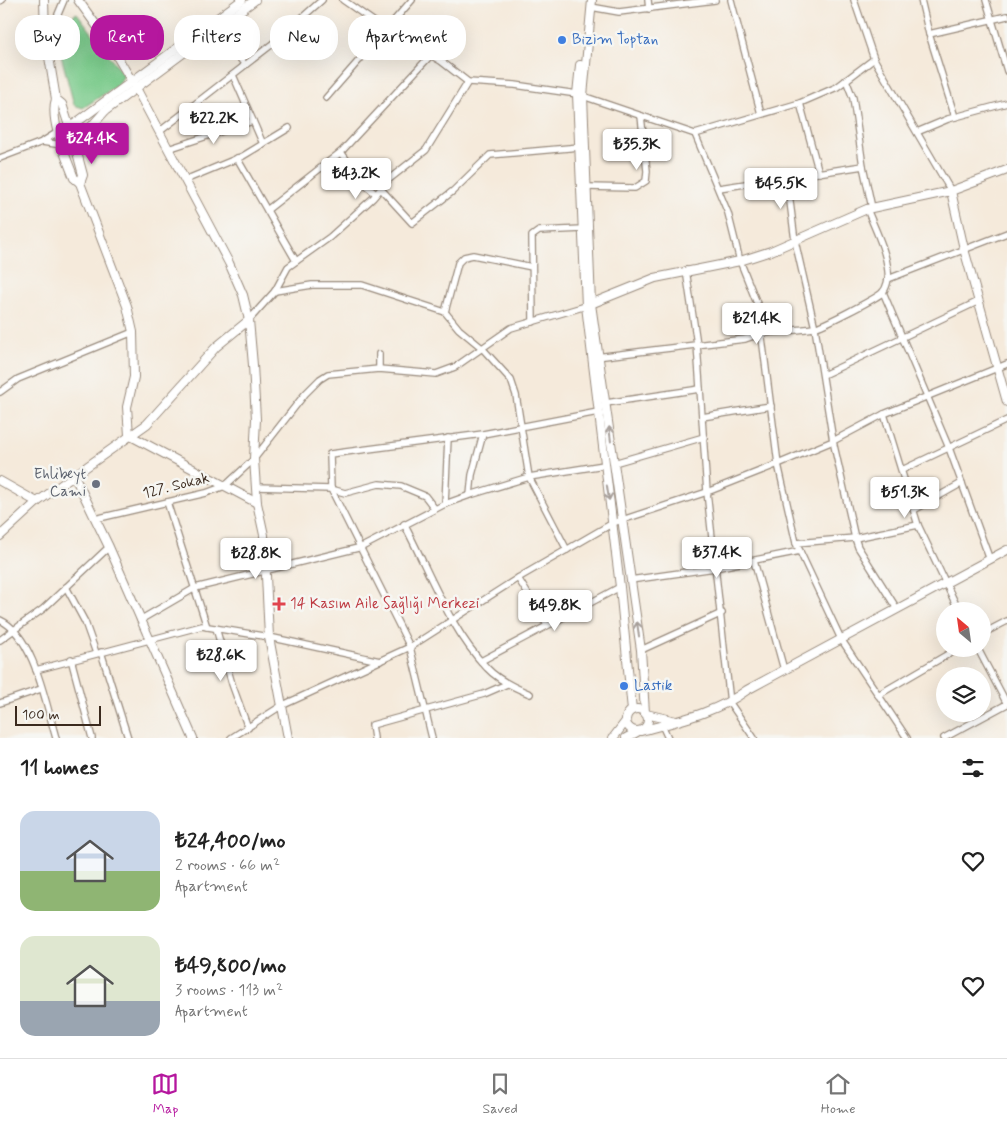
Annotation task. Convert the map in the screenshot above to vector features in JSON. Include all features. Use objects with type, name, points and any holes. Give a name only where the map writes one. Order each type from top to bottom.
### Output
[{"type":"street","points":[[44,0],[44,15]]},
{"type":"street","points":[[58,15],[64,0]]},
{"type":"street","points":[[78,0],[107,40],[134,85],[229,263],[243,295],[249,320],[256,419],[254,459],[256,503],[264,535],[269,638],[288,738]]},
{"type":"street","points":[[42,142],[75,145],[105,111],[134,85],[242,0]]},
{"type":"street","points":[[235,15],[255,0]]},
{"type":"street","points":[[159,132],[233,75],[322,0]]},
{"type":"street","points":[[343,0],[364,15]]},
{"type":"street","points":[[399,15],[412,0]]},
{"type":"street","points":[[648,0],[649,9]]},
{"type":"street","points":[[626,738],[648,724],[641,650],[606,403],[596,357],[589,305],[583,229],[580,95],[590,2],[619,12],[715,0]]},
{"type":"street","points":[[731,0],[762,114]]},
{"type":"street","points":[[854,0],[874,59],[951,191],[964,249],[1007,402]]},
{"type":"street","points":[[921,0],[929,34],[955,117]]},
{"type":"street","points":[[986,0],[1007,72]]},
{"type":"street","points":[[929,34],[1007,16]]},
{"type":"street","points":[[0,158],[42,142],[58,132],[69,128],[174,58]]},
{"type":"street","points":[[438,60],[468,82],[515,84],[580,95],[695,134],[800,104],[837,87],[874,59]]},
{"type":"street","points":[[50,60],[56,99],[53,107],[58,132],[74,178],[80,183],[127,306],[133,332],[134,376],[127,407],[129,435]]},
{"type":"street","points":[[241,60],[245,65]]},
{"type":"street","points":[[326,98],[360,60]]},
{"type":"street","points":[[267,210],[341,152],[426,60]]},
{"type":"street","points":[[233,75],[263,144]]},
{"type":"street","points":[[596,357],[745,339],[762,332],[815,328],[883,292],[888,279],[888,272],[870,208],[853,98],[846,80]]},
{"type":"street","points":[[0,536],[37,502],[147,424],[216,347],[249,320],[274,291],[288,267],[330,237],[379,191],[388,180],[426,150],[468,82]]},
{"type":"street","points":[[580,95],[587,187],[589,305]]},
{"type":"street","points":[[56,99],[62,104],[75,145],[83,175],[80,183]]},
{"type":"street","points":[[917,132],[955,117],[1007,103]]},
{"type":"street","points":[[800,104],[819,173]]},
{"type":"street","points":[[587,187],[635,188],[646,181],[647,172],[641,116]]},
{"type":"street","points":[[168,149],[253,121]]},
{"type":"street","points":[[185,180],[237,158],[289,128]]},
{"type":"street","points":[[695,134],[719,188],[734,230],[740,261],[758,306],[778,464],[796,543],[842,639],[907,738]]},
{"type":"street","points":[[341,152],[364,184],[379,191],[412,223],[453,191],[490,156],[580,147]]},
{"type":"street","points":[[237,158],[296,261]]},
{"type":"street","points":[[719,188],[863,166]]},
{"type":"street","points":[[482,348],[511,328],[589,305],[634,285],[686,270],[740,261],[795,241],[870,208],[951,191],[1007,170]]},
{"type":"street","points":[[787,178],[795,241],[815,328],[833,440],[858,547],[897,609]]},
{"type":"street","points":[[533,322],[532,236],[535,233],[583,229]]},
{"type":"street","points":[[888,279],[1007,232]]},
{"type":"street","points":[[445,312],[458,263],[464,257],[473,256],[532,267]]},
{"type":"street","points":[[686,270],[697,344],[707,492],[722,613],[730,703],[754,738]]},
{"type":"street","points":[[274,291],[312,285],[362,285],[445,312],[459,329],[482,348],[512,380],[522,427],[529,477],[567,550]]},
{"type":"street","points":[[883,292],[949,448],[990,560]]},
{"type":"street","points":[[823,375],[979,301]]},
{"type":"street","points":[[0,392],[18,379],[133,332]]},
{"type":"street","name":"127. Sokak","points":[[95,519],[206,493],[224,486],[254,459],[293,408],[320,378],[328,374],[379,369],[436,374],[455,367],[482,348]]},
{"type":"street","points":[[379,354],[379,369]]},
{"type":"street","points":[[596,357],[598,412],[613,523],[632,710],[613,738]]},
{"type":"street","points":[[231,738],[281,706],[410,647],[451,619],[518,578],[613,523],[707,492],[778,464],[833,440],[884,414],[1007,364]]},
{"type":"street","points":[[606,403],[700,389]]},
{"type":"street","points":[[702,417],[771,406]]},
{"type":"street","points":[[432,738],[424,712],[410,647],[362,547],[331,489],[330,454],[483,434],[598,412]]},
{"type":"street","points":[[884,414],[918,525],[954,602]]},
{"type":"street","points":[[902,470],[1007,420]]},
{"type":"street","points":[[470,496],[472,475],[483,434]]},
{"type":"street","points":[[129,435],[256,503]]},
{"type":"street","points":[[614,463],[704,437]]},
{"type":"street","points":[[445,504],[448,438]]},
{"type":"street","points":[[140,620],[195,588],[266,569],[362,547],[445,504],[529,477],[604,465]]},
{"type":"street","points":[[74,476],[109,547],[193,738]]},
{"type":"street","points":[[0,481],[37,502]]},
{"type":"street","points":[[914,510],[962,483]]},
{"type":"street","points":[[256,487],[331,489],[345,493],[374,484],[401,486],[425,496],[435,509]]},
{"type":"street","points":[[167,502],[207,627]]},
{"type":"street","points":[[404,524],[451,619],[480,661],[507,684],[530,694]]},
{"type":"street","points":[[796,543],[856,538],[918,525]]},
{"type":"street","points":[[0,640],[15,630],[66,587],[109,547]]},
{"type":"street","points":[[630,580],[715,568],[800,550]]},
{"type":"street","points":[[626,721],[629,727],[639,731],[678,721],[730,703],[747,690],[1007,550]]},
{"type":"street","points":[[754,561],[784,670]]},
{"type":"street","points":[[518,578],[547,625]]},
{"type":"street","points":[[66,587],[98,652],[128,738]]},
{"type":"street","points":[[480,661],[620,587]]},
{"type":"street","points":[[641,650],[722,613]]},
{"type":"street","points":[[0,620],[15,630],[36,670],[56,738]]},
{"type":"street","points":[[991,629],[1007,621]]},
{"type":"street","points":[[36,670],[98,652],[150,641],[202,626],[380,661]]},
{"type":"street","points":[[216,628],[232,684],[248,728]]},
{"type":"street","points":[[878,695],[942,658]]},
{"type":"street","points":[[944,738],[1007,704],[983,658]]},
{"type":"street","points":[[71,660],[92,738]]},
{"type":"street","points":[[374,738],[372,725],[484,694],[507,684]]},
{"type":"street","points":[[0,703],[42,689]]},
{"type":"street","points":[[632,710],[639,710],[678,721]]},
{"type":"street","points":[[662,725],[668,738]]},
{"type":"green space","points":[[80,17],[90,30],[90,60],[113,60],[124,75],[118,85],[83,108],[74,105],[62,60],[80,60]]},
{"type":"place","name":"Bizim Toptan","points":[[562,40]]},
{"type":"place","name":"Ehlibeyt Cami","points":[[96,484]]},
{"type":"place","name":"14 Kasım Aile Sağlığı Merkezi","points":[[279,604]]},
{"type":"place","name":"Lastik","points":[[624,686]]}]
